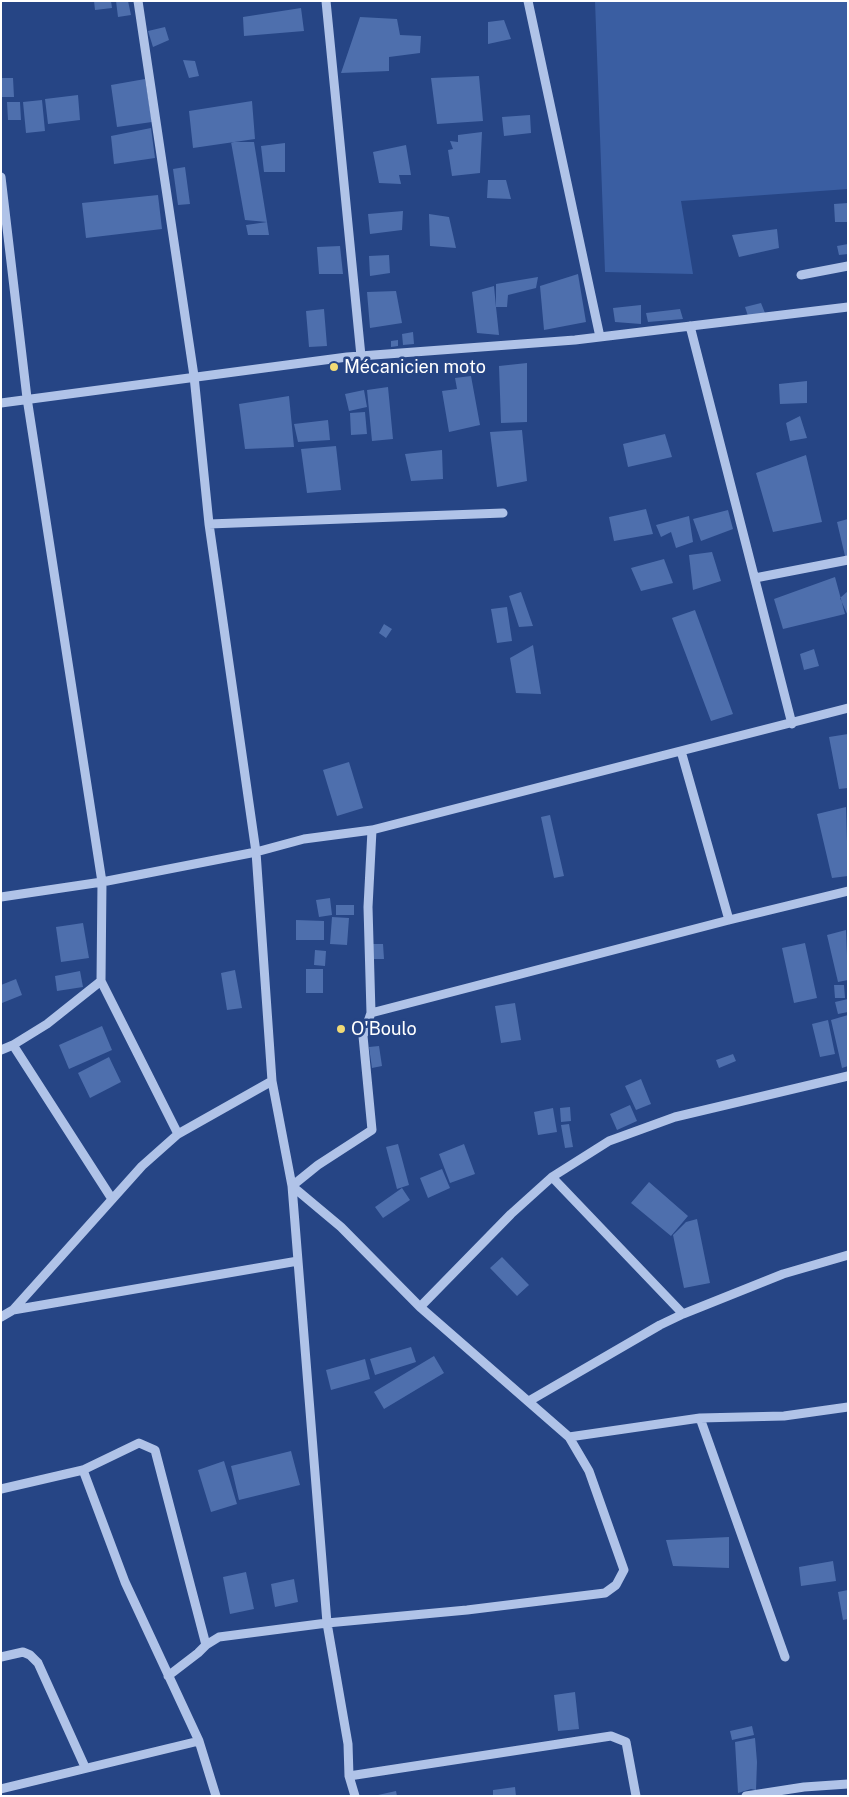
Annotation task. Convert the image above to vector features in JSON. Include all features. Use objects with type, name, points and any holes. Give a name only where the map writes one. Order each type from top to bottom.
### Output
[{"type":"street","points":[[138,1],[194,376],[209,524],[256,852],[272,1081],[292,1186],[327,1622],[348,1744],[349,1776],[355,1796]]},
{"type":"street","points":[[326,1],[361,356]]},
{"type":"street","points":[[528,1],[600,337]]},
{"type":"street","points":[[1,177],[27,398],[102,882],[101,981],[178,1134]]},
{"type":"street","points":[[801,275],[848,266]]},
{"type":"street","points":[[1,403],[194,376],[361,356],[600,337],[848,307]]},
{"type":"street","points":[[690,326],[792,724]]},
{"type":"street","points":[[209,524],[503,513]]},
{"type":"street","points":[[754,578],[848,560]]},
{"type":"street","points":[[1,897],[102,882],[256,852],[304,839],[372,830],[792,724],[848,708]]},
{"type":"street","points":[[681,751],[729,920]]},
{"type":"street","points":[[292,1186],[318,1165],[372,1130],[363,1036],[370,1012],[368,907],[372,830]]},
{"type":"street","points":[[370,1012],[848,891]]},
{"type":"street","points":[[1,1050],[13,1045],[47,1024],[101,981]]},
{"type":"street","points":[[13,1045],[112,1199]]},
{"type":"street","points":[[420,1306],[511,1214],[552,1177],[609,1142],[675,1117],[848,1076]]},
{"type":"street","points":[[14,1310],[142,1166],[178,1134],[272,1081]]},
{"type":"street","points":[[552,1177],[684,1314]]},
{"type":"street","points":[[168,1676],[206,1645],[219,1637],[327,1622],[467,1610],[605,1593],[616,1585],[624,1570],[589,1471],[569,1437],[420,1306],[341,1227],[292,1186]]},
{"type":"street","points":[[529,1401],[660,1325],[684,1314],[782,1274],[848,1255]]},
{"type":"street","points":[[1,1317],[14,1310],[298,1261]]},
{"type":"street","points":[[569,1437],[700,1418],[784,1416],[848,1407]]},
{"type":"street","points":[[700,1418],[785,1657]]},
{"type":"street","points":[[1,1490],[83,1470],[140,1443],[149,1445],[155,1450],[206,1645]]},
{"type":"street","points":[[83,1470],[125,1582],[199,1741],[216,1796]]},
{"type":"street","points":[[1,1657],[23,1652],[30,1655],[38,1663],[86,1767]]},
{"type":"street","points":[[349,1776],[611,1736],[626,1742],[636,1796]]},
{"type":"street","points":[[1,1789],[199,1741]]},
{"type":"street","points":[[746,1796],[804,1787],[848,1784]]},
{"type":"shaded area","points":[[595,1],[848,1],[848,189],[681,201],[693,274],[605,272]]},
{"type":"building","points":[[94,1],[111,1],[112,8],[95,10]]},
{"type":"building","points":[[116,1],[128,1],[131,15],[118,17]]},
{"type":"building","points":[[301,8],[304,31],[244,36],[243,17]]},
{"type":"building","points":[[360,17],[397,19],[400,35],[421,36],[420,53],[389,57],[389,71],[341,73]]},
{"type":"building","points":[[504,20],[511,39],[488,44],[488,22]]},
{"type":"building","points":[[165,27],[169,40],[153,47],[148,31]]},
{"type":"building","points":[[183,60],[195,61],[199,76],[189,78]]},
{"type":"building","points":[[479,76],[483,121],[437,124],[431,78]]},
{"type":"building","points":[[1,78],[13,78],[14,97],[1,97]]},
{"type":"building","points":[[145,79],[152,122],[117,127],[111,85]]},
{"type":"building","points":[[78,95],[80,120],[48,124],[45,99]]},
{"type":"building","points":[[42,100],[45,131],[26,133],[23,102]]},
{"type":"building","points":[[252,101],[255,139],[193,148],[189,111]]},
{"type":"building","points":[[7,102],[20,102],[21,120],[8,120]]},
{"type":"building","points":[[530,115],[531,133],[504,136],[502,117]]},
{"type":"building","points":[[151,128],[155,158],[114,164],[111,136]]},
{"type":"building","points":[[482,132],[480,173],[452,176],[448,150],[453,149],[450,141],[458,142],[458,135]]},
{"type":"building","points":[[231,142],[254,142],[267,222],[245,220]]},
{"type":"building","points":[[285,143],[285,172],[264,172],[261,146]]},
{"type":"building","points":[[406,145],[411,175],[399,175],[401,184],[379,183],[373,152]]},
{"type":"building","points":[[185,167],[190,204],[178,205],[173,169]]},
{"type":"building","points":[[488,180],[506,180],[511,199],[487,198]]},
{"type":"building","points":[[158,195],[162,229],[86,238],[82,203]]},
{"type":"building","points":[[848,203],[848,222],[835,222],[834,204]]},
{"type":"building","points":[[403,211],[402,230],[370,234],[368,214]]},
{"type":"building","points":[[429,214],[449,217],[456,248],[430,246]]},
{"type":"building","points":[[267,222],[269,235],[248,235],[246,225]]},
{"type":"building","points":[[777,229],[779,248],[739,257],[732,235]]},
{"type":"building","points":[[848,244],[848,254],[839,255],[837,246]]},
{"type":"building","points":[[340,246],[343,274],[319,274],[317,247]]},
{"type":"building","points":[[389,255],[390,273],[370,276],[369,256]]},
{"type":"building","points":[[578,274],[586,322],[544,330],[540,286]]},
{"type":"building","points":[[538,277],[536,288],[508,295],[507,307],[496,307],[496,284]]},
{"type":"building","points":[[494,286],[499,335],[477,333],[472,292]]},
{"type":"building","points":[[396,291],[402,323],[370,328],[367,292]]},
{"type":"building","points":[[761,303],[765,313],[749,319],[745,307]]},
{"type":"building","points":[[641,305],[641,324],[615,322],[613,308]]},
{"type":"building","points":[[324,309],[327,346],[309,347],[306,311]]},
{"type":"building","points":[[680,309],[683,319],[648,322],[646,313]]},
{"type":"building","points":[[413,332],[414,344],[403,345],[402,334]]},
{"type":"building","points":[[398,340],[398,346],[391,347],[391,341]]},
{"type":"building","points":[[527,363],[527,422],[501,423],[499,366]]},
{"type":"building","points":[[471,376],[480,425],[449,432],[442,391],[457,389],[455,378]]},
{"type":"building","points":[[807,381],[807,403],[780,404],[779,384]]},
{"type":"building","points":[[388,387],[393,439],[372,441],[367,390]]},
{"type":"building","points":[[364,390],[367,407],[349,411],[345,394]]},
{"type":"building","points":[[289,396],[294,447],[245,449],[239,404]]},
{"type":"building","points":[[365,412],[367,434],[351,435],[350,413]]},
{"type":"building","points":[[800,416],[807,438],[790,441],[786,423]]},
{"type":"building","points":[[328,420],[330,440],[298,442],[294,424]]},
{"type":"building","points":[[522,430],[527,481],[497,487],[490,432]]},
{"type":"building","points":[[665,434],[672,457],[628,467],[623,444]]},
{"type":"building","points":[[336,446],[341,490],[307,493],[301,449]]},
{"type":"building","points":[[442,450],[443,479],[411,481],[405,454]]},
{"type":"building","points":[[806,455],[822,522],[773,532],[756,473]]},
{"type":"building","points":[[646,509],[653,534],[614,541],[609,517]]},
{"type":"building","points":[[728,510],[733,529],[701,541],[693,519]]},
{"type":"building","points":[[689,516],[693,542],[676,548],[671,532],[661,537],[656,525]]},
{"type":"building","points":[[848,519],[848,556],[845,556],[837,522]]},
{"type":"building","points":[[712,552],[721,581],[693,590],[689,555]]},
{"type":"building","points":[[664,559],[673,583],[641,591],[631,568]]},
{"type":"building","points":[[835,577],[845,614],[783,629],[774,599]]},
{"type":"building","points":[[848,591],[848,616],[840,598]]},
{"type":"building","points":[[521,592],[533,626],[519,627],[509,596]]},
{"type":"building","points":[[507,607],[512,641],[497,643],[491,609]]},
{"type":"building","points":[[695,610],[733,714],[711,721],[672,618]]},
{"type":"building","points":[[384,624],[392,629],[386,638],[379,633]]},
{"type":"building","points":[[533,645],[541,694],[516,693],[510,658]]},
{"type":"building","points":[[814,649],[819,666],[804,670],[800,654]]},
{"type":"building","points":[[848,734],[848,788],[839,789],[829,737]]},
{"type":"building","points":[[349,762],[363,808],[337,816],[323,770]]},
{"type":"building","points":[[846,807],[848,876],[832,878],[817,814]]},
{"type":"building","points":[[550,815],[564,876],[554,878],[541,817]]},
{"type":"building","points":[[330,898],[332,915],[319,917],[316,900]]},
{"type":"building","points":[[336,905],[354,905],[354,915],[336,915]]},
{"type":"building","points":[[332,917],[349,918],[347,945],[330,944]]},
{"type":"building","points":[[296,920],[324,921],[324,940],[296,940]]},
{"type":"building","points":[[83,923],[89,958],[61,962],[56,927]]},
{"type":"building","points":[[846,930],[848,980],[838,982],[827,935]]},
{"type":"building","points":[[805,943],[817,998],[794,1003],[782,948]]},
{"type":"building","points":[[373,944],[383,944],[384,959],[373,959]]},
{"type":"building","points":[[315,950],[326,951],[325,966],[314,965]]},
{"type":"building","points":[[306,969],[323,969],[323,993],[306,993]]},
{"type":"building","points":[[235,970],[242,1008],[227,1010],[221,973]]},
{"type":"building","points":[[80,971],[83,987],[57,991],[55,976]]},
{"type":"building","points":[[16,979],[22,995],[2,1003],[1,985]]},
{"type":"building","points":[[834,985],[844,985],[845,998],[835,998]]},
{"type":"building","points":[[848,999],[848,1012],[838,1014],[835,1002]]},
{"type":"building","points":[[515,1003],[521,1040],[501,1043],[495,1006]]},
{"type":"building","points":[[848,1015],[848,1066],[842,1068],[831,1020]]},
{"type":"building","points":[[828,1020],[835,1054],[820,1057],[812,1024]]},
{"type":"building","points":[[102,1026],[112,1050],[69,1069],[59,1045]]},
{"type":"building","points":[[379,1046],[382,1066],[372,1068],[369,1047]]},
{"type":"building","points":[[733,1054],[736,1061],[719,1068],[716,1060]]},
{"type":"building","points":[[109,1057],[121,1082],[90,1098],[78,1073]]},
{"type":"building","points":[[641,1079],[651,1104],[636,1110],[625,1086]]},
{"type":"building","points":[[630,1105],[637,1121],[617,1130],[610,1114]]},
{"type":"building","points":[[570,1107],[571,1121],[561,1122],[560,1108]]},
{"type":"building","points":[[553,1108],[557,1132],[538,1135],[534,1112]]},
{"type":"building","points":[[569,1124],[573,1147],[565,1148],[561,1125]]},
{"type":"building","points":[[398,1144],[409,1185],[397,1189],[386,1147]]},
{"type":"building","points":[[464,1144],[475,1174],[450,1183],[439,1154]]},
{"type":"building","points":[[442,1169],[450,1188],[428,1198],[420,1178]]},
{"type":"building","points":[[649,1182],[688,1216],[671,1236],[631,1203]]},
{"type":"building","points":[[402,1188],[410,1200],[383,1218],[375,1207]]},
{"type":"building","points":[[697,1219],[710,1283],[684,1288],[673,1235],[686,1222]]},
{"type":"building","points":[[502,1257],[529,1285],[517,1296],[490,1268]]},
{"type":"building","points":[[411,1347],[416,1362],[375,1375],[370,1359]]},
{"type":"building","points":[[434,1356],[444,1373],[384,1409],[374,1392]]},
{"type":"building","points":[[365,1359],[370,1379],[331,1390],[326,1370]]},
{"type":"building","points":[[291,1451],[300,1485],[239,1500],[231,1466]]},
{"type":"building","points":[[224,1461],[237,1504],[211,1512],[198,1470]]},
{"type":"building","points":[[729,1537],[729,1568],[673,1566],[666,1540]]},
{"type":"building","points":[[833,1561],[836,1581],[801,1586],[799,1567]]},
{"type":"building","points":[[246,1572],[254,1609],[230,1614],[223,1577]]},
{"type":"building","points":[[294,1579],[298,1602],[275,1607],[271,1584]]},
{"type":"building","points":[[848,1590],[848,1619],[843,1620],[838,1592]]},
{"type":"building","points":[[575,1692],[579,1729],[558,1731],[554,1695]]},
{"type":"building","points":[[752,1726],[754,1735],[732,1740],[730,1731]]},
{"type":"building","points":[[755,1738],[757,1762],[756,1790],[751,1789],[738,1793],[735,1742]]},
{"type":"building","points":[[515,1787],[516,1796],[493,1796],[493,1790]]},
{"type":"building","points":[[396,1791],[397,1796],[378,1796],[378,1795]]},
{"type":"place","name":"Mécanicien moto","points":[[334,367]]},
{"type":"place","name":"O'Boulo","points":[[341,1029]]}]
